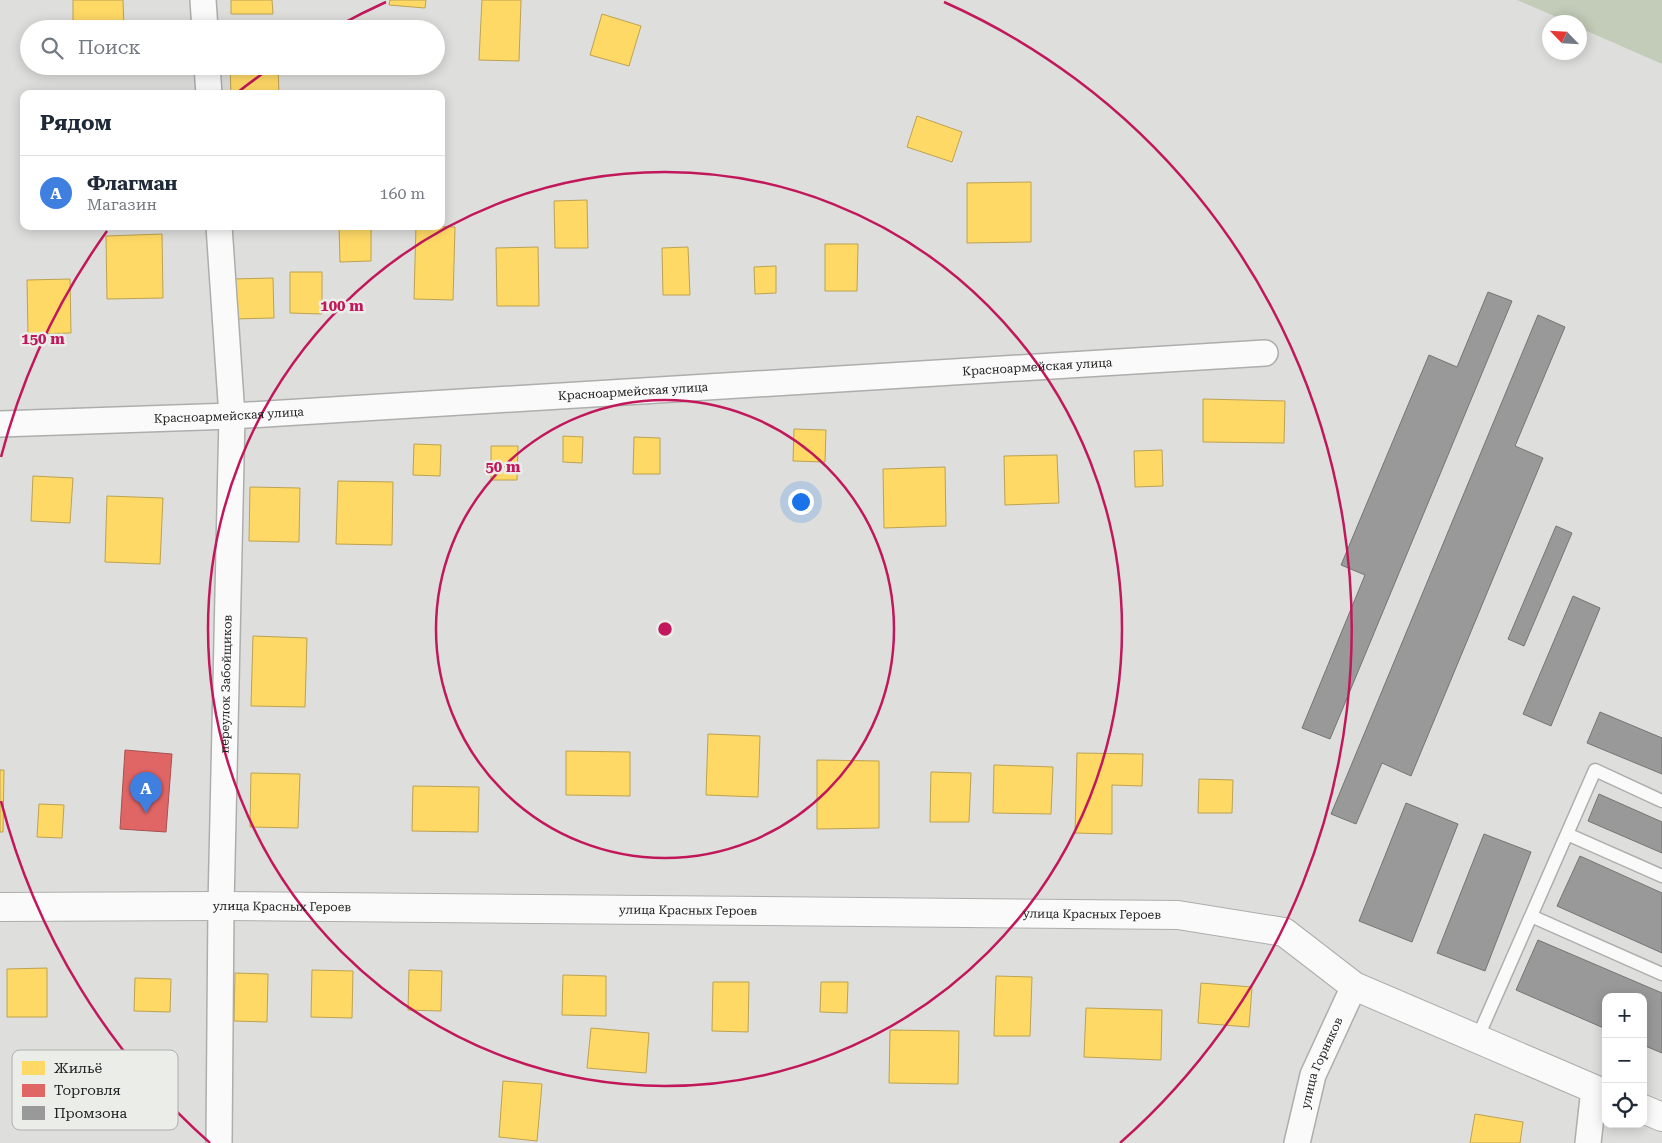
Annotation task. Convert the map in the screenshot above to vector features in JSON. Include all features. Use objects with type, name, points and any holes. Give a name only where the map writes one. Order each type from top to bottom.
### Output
[{"type":"main road","name":"улица Красных Героев","points":[[0,907],[220,906],[1178,915],[1284,932],[1354,986],[1600,1091]]},
{"type":"main road","points":[[1647,1111],[1662,1117]]},
{"type":"street","points":[[203,0],[204,20]]},
{"type":"street","points":[[208,75],[209,90]]},
{"type":"street","name":"переулок Забойщиков","points":[[218,230],[232,416],[220,906],[218,1143]]},
{"type":"street","name":"Красноармейская улица","points":[[0,424],[232,416],[1265,353]]},
{"type":"street","name":"улица Горняков","points":[[1297,1143],[1313,1074],[1354,986]]},
{"type":"street","points":[[1588,1143],[1600,1091]]},
{"type":"lane","points":[[1477,1039],[1595,770],[1662,801]]},
{"type":"lane","points":[[1567,834],[1662,876]]},
{"type":"lane","points":[[1531,916],[1662,974]]},
{"type":"green space","points":[[1517,0],[1662,0],[1662,64],[1587,31],[1587,15],[1552,15]]},
{"type":"building: Жильё","points":[[73,0],[123,0],[124,20],[73,20]]},
{"type":"building: Жильё","points":[[231,0],[272,0],[273,14],[231,14]]},
{"type":"building: Жильё","points":[[390,0],[426,0],[425,8],[389,5]]},
{"type":"building: Жильё","points":[[482,0],[521,0],[519,61],[479,60]]},
{"type":"building: Жильё","points":[[602,14],[641,26],[629,66],[590,55]]},
{"type":"building: Жильё","points":[[230,75],[278,75],[279,90],[231,90]]},
{"type":"building: Жильё","points":[[917,116],[962,132],[952,162],[907,147]]},
{"type":"building: Жильё","points":[[1031,182],[1031,242],[967,243],[967,183]]},
{"type":"building: Жильё","points":[[587,200],[588,248],[555,248],[554,201]]},
{"type":"building: Жильё","points":[[445,227],[455,227],[453,300],[414,299],[416,230],[445,230]]},
{"type":"building: Жильё","points":[[339,230],[371,230],[371,261],[340,262]]},
{"type":"building: Жильё","points":[[162,234],[163,298],[107,299],[106,236]]},
{"type":"building: Жильё","points":[[825,244],[858,244],[857,291],[825,291]]},
{"type":"building: Жильё","points":[[538,247],[539,306],[497,306],[496,248]]},
{"type":"building: Жильё","points":[[688,247],[690,295],[663,295],[662,248]]},
{"type":"building: Жильё","points":[[776,266],[776,293],[755,294],[754,267]]},
{"type":"building: Жильё","points":[[290,272],[322,272],[322,314],[290,313]]},
{"type":"building: Жильё","points":[[273,278],[274,318],[234,319],[233,279]]},
{"type":"building: Жильё","points":[[70,279],[71,333],[28,334],[27,280]]},
{"type":"building: Жильё","points":[[1203,399],[1285,401],[1284,443],[1203,442]]},
{"type":"building: Жильё","points":[[794,429],[826,430],[825,462],[793,461]]},
{"type":"building: Жильё","points":[[563,436],[583,437],[582,463],[563,462]]},
{"type":"building: Жильё","points":[[634,437],[660,438],[660,474],[633,474]]},
{"type":"building: Жильё","points":[[414,444],[441,445],[440,476],[413,475]]},
{"type":"building: Жильё","points":[[491,446],[518,446],[517,480],[491,480]]},
{"type":"building: Жильё","points":[[1162,450],[1163,486],[1135,487],[1134,451]]},
{"type":"building: Жильё","points":[[1057,455],[1059,503],[1005,505],[1004,456]]},
{"type":"building: Жильё","points":[[945,467],[946,526],[884,528],[883,469]]},
{"type":"building: Жильё","points":[[33,476],[73,478],[70,523],[31,521]]},
{"type":"building: Жильё","points":[[338,481],[393,482],[392,545],[336,544]]},
{"type":"building: Жильё","points":[[250,487],[300,488],[299,542],[249,541]]},
{"type":"building: Жильё","points":[[107,496],[163,498],[160,564],[105,562]]},
{"type":"building: Жильё","points":[[253,636],[307,638],[305,707],[251,706]]},
{"type":"building: Жильё","points":[[708,734],[760,736],[758,797],[706,795]]},
{"type":"building: Жильё","points":[[566,751],[630,752],[630,796],[566,795]]},
{"type":"building: Жильё","points":[[1077,753],[1143,754],[1142,786],[1112,785],[1112,834],[1075,833]]},
{"type":"building: Жильё","points":[[817,760],[879,761],[879,828],[817,829]]},
{"type":"building: Жильё","points":[[994,765],[1053,767],[1051,814],[993,813]]},
{"type":"building: Жильё","points":[[0,770],[4,770],[3,832],[0,832]]},
{"type":"building: Жильё","points":[[931,772],[971,773],[969,822],[930,822]]},
{"type":"building: Жильё","points":[[251,773],[300,774],[298,828],[250,827]]},
{"type":"building: Жильё","points":[[1199,779],[1233,780],[1232,813],[1198,813]]},
{"type":"building: Жильё","points":[[413,786],[479,787],[478,832],[412,831]]},
{"type":"building: Жильё","points":[[39,804],[64,805],[62,838],[37,837]]},
{"type":"building: Жильё","points":[[47,968],[47,1017],[7,1017],[7,969]]},
{"type":"building: Жильё","points":[[312,970],[353,971],[352,1018],[311,1017]]},
{"type":"building: Жильё","points":[[409,970],[442,971],[441,1011],[408,1010]]},
{"type":"building: Жильё","points":[[235,973],[268,974],[267,1022],[234,1021]]},
{"type":"building: Жильё","points":[[563,975],[606,976],[606,1016],[562,1015]]},
{"type":"building: Жильё","points":[[996,976],[1032,977],[1030,1036],[994,1036]]},
{"type":"building: Жильё","points":[[135,978],[171,979],[170,1012],[134,1011]]},
{"type":"building: Жильё","points":[[713,982],[749,982],[748,1032],[712,1031]]},
{"type":"building: Жильё","points":[[821,982],[848,982],[847,1013],[820,1012]]},
{"type":"building: Жильё","points":[[1201,983],[1252,987],[1249,1027],[1198,1023]]},
{"type":"building: Жильё","points":[[1086,1008],[1162,1010],[1161,1060],[1084,1057]]},
{"type":"building: Жильё","points":[[591,1028],[649,1033],[646,1073],[587,1068]]},
{"type":"building: Жильё","points":[[890,1030],[959,1031],[958,1084],[889,1083]]},
{"type":"building: Жильё","points":[[503,1081],[542,1084],[537,1141],[499,1137]]},
{"type":"building: Жильё","points":[[1475,1114],[1523,1122],[1520,1143],[1470,1143]]},
{"type":"building: Торговля","points":[[125,750],[172,754],[166,832],[120,829]]},
{"type":"building: Промзона","points":[[1488,292],[1512,301],[1330,739],[1302,728],[1365,575],[1341,565],[1429,355],[1457,367]]},
{"type":"building: Промзона","points":[[1538,315],[1565,327],[1515,446],[1543,458],[1411,776],[1382,763],[1356,824],[1331,814]]},
{"type":"building: Промзона","points":[[1556,526],[1572,533],[1524,646],[1508,639]]},
{"type":"building: Промзона","points":[[1573,596],[1600,608],[1551,726],[1523,714]]},
{"type":"building: Промзона","points":[[1600,712],[1662,738],[1662,774],[1587,743]]},
{"type":"building: Промзона","points":[[1599,794],[1662,822],[1662,853],[1588,821]]},
{"type":"building: Промзона","points":[[1406,803],[1458,824],[1412,942],[1359,921]]},
{"type":"building: Промзона","points":[[1484,834],[1531,852],[1485,971],[1437,953]]},
{"type":"building: Промзона","points":[[1580,856],[1662,893],[1662,953],[1557,906]]},
{"type":"building: Промзона","points":[[1538,940],[1662,993],[1662,1053],[1647,1047],[1647,993],[1602,993],[1602,1027],[1516,990]]},
{"type":"place","name":"Флагман","points":[[146,813]]}]
